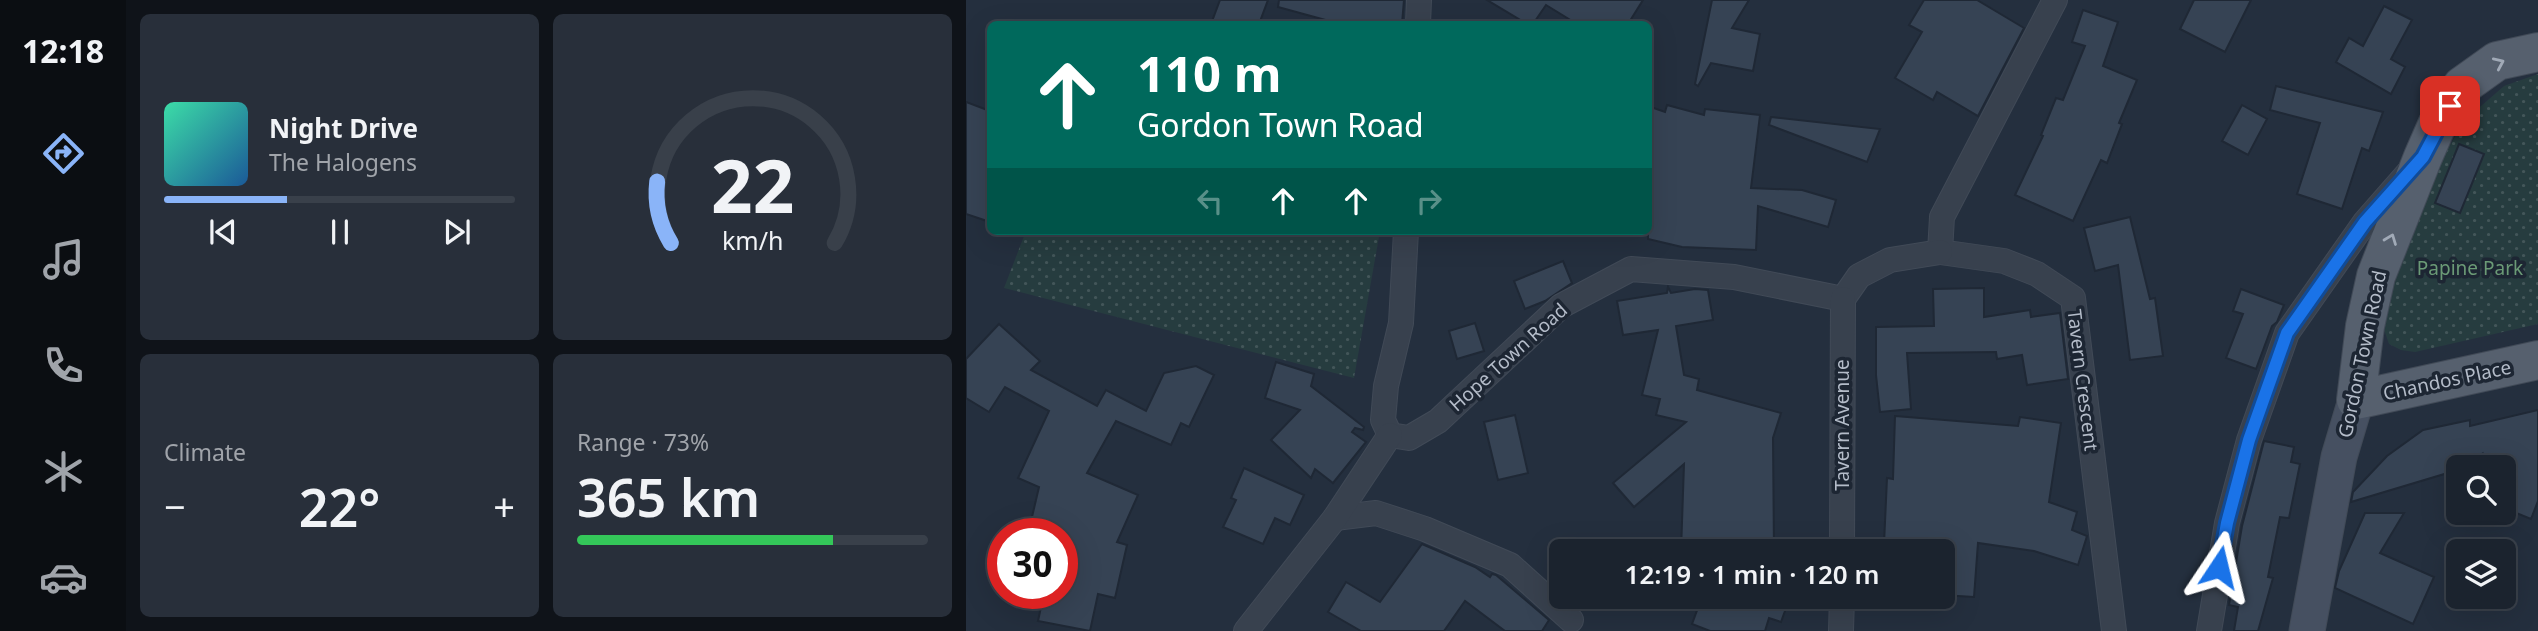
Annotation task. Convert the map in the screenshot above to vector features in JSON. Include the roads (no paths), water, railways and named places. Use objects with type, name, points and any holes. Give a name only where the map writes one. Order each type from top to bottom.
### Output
[{"type":"main road","name":"Gordon Town Road","points":[[2307,631],[2339,457],[2356,400],[2365,326],[2376,276],[2430,141],[2462,86],[2497,61],[2538,52]]},
{"type":"main road","name":"Chandos Place","points":[[2356,400],[2538,360]]},
{"type":"street","points":[[1418,21],[1419,0]]},
{"type":"street","points":[[1843,299],[1859,276],[1890,260],[1940,252],[1942,217],[2055,0]]},
{"type":"street","points":[[2209,631],[2227,523],[2249,440],[2287,333],[2365,222],[2430,141]]},
{"type":"street","points":[[1246,631],[1335,518],[1391,435],[1383,420],[1386,386],[1401,323],[1406,235]]},
{"type":"street","name":"Tavern Crescent","points":[[1940,252],[2004,261],[2037,274],[2073,298],[2114,631]]},
{"type":"street","name":"Hope Town Road","points":[[1391,435],[1409,438],[1438,421],[1561,306],[1631,269],[1734,276],[1843,299]]},
{"type":"street","name":"Tavern Avenue","points":[[1842,539],[1843,299]]},
{"type":"street","points":[[1335,518],[1376,513],[1425,529],[1510,565],[1571,620]]},
{"type":"street","points":[[1841,631],[1842,609]]},
{"type":"park label","name":"Papine Park","points":[[2470,268]]}]
